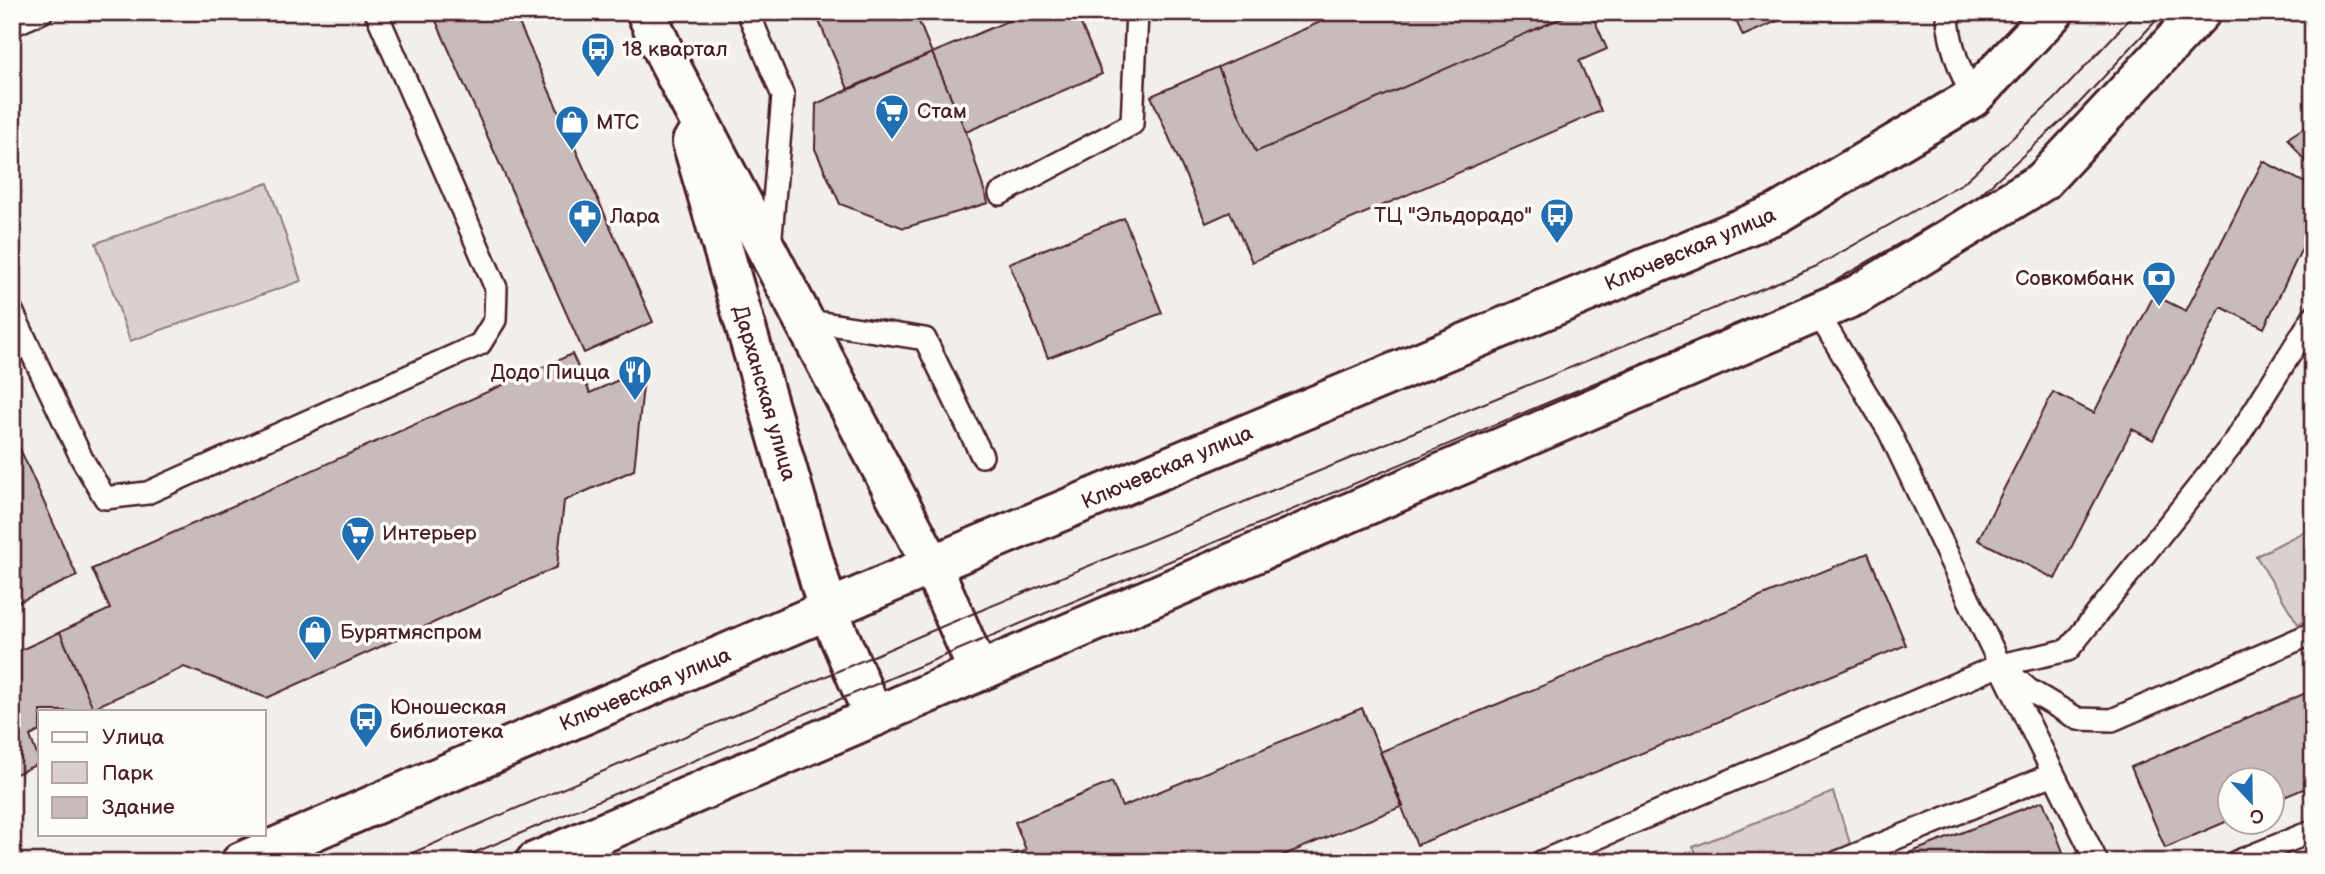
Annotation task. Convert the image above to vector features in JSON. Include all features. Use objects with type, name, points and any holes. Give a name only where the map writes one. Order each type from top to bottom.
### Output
[{"type":"main road","name":"Дарханская улица","points":[[646,12],[668,63],[932,565],[978,671]]},
{"type":"main road","name":"Ключевская улица","points":[[241,862],[932,565],[1778,213],[1972,99],[2054,12]]},
{"type":"main road","points":[[535,862],[1857,295],[2043,181],[2202,12]]},
{"type":"main road","name":"Дарханская улица","points":[[668,63],[828,610],[874,717]]},
{"type":"lane","points":[[12,25],[42,12]]},
{"type":"lane","points":[[12,311],[82,459],[105,498],[147,494],[480,344],[495,320],[496,288],[376,12]]},
{"type":"lane","points":[[748,12],[783,96],[769,254]]},
{"type":"lane","points":[[1000,194],[1132,124],[1137,12]]},
{"type":"lane","points":[[1953,12],[1948,18],[1949,34],[1954,55],[1972,99]]},
{"type":"lane","points":[[1817,312],[1889,430],[2097,862]]},
{"type":"lane","points":[[1541,862],[2000,665],[2068,650],[2236,440],[2313,317]]},
{"type":"lane","points":[[804,320],[925,339],[982,456]]},
{"type":"lane","points":[[2000,665],[2029,690],[2078,719],[2112,720],[2313,633]]},
{"type":"lane","points":[[1839,862],[2053,774]]},
{"type":"lane","points":[[2236,862],[2313,831]]},
{"type":"green space","points":[[268,183],[301,281],[130,341],[96,243]]},
{"type":"green space","points":[[2313,527],[2313,617],[2298,624],[2256,556]]},
{"type":"green space","points":[[1833,792],[1853,852],[1830,862],[1701,862],[1693,847]]},
{"type":"building","points":[[432,12],[514,12],[653,322],[584,353]]},
{"type":"building","points":[[815,12],[915,12],[932,53],[848,89]]},
{"type":"building","points":[[1029,12],[1076,12],[1102,74],[966,132],[932,53]]},
{"type":"building","points":[[1343,12],[1575,12],[1256,152],[1218,67]]},
{"type":"building","points":[[1575,12],[1591,12],[1607,49],[1579,61],[1601,111],[1252,262],[1230,212],[1206,223],[1151,96],[1218,67],[1256,152]]},
{"type":"building","points":[[1732,12],[1798,12],[1743,36]]},
{"type":"building","name":"Стам","points":[[932,53],[966,132],[988,203],[904,228],[840,204],[815,149],[816,104]]},
{"type":"building","points":[[2313,122],[2313,173],[2288,138]]},
{"type":"building","points":[[2263,161],[2313,187],[2313,225],[2264,328],[2221,307],[2153,440],[2132,429],[2055,579],[1978,540],[2053,392],[2094,413],[2154,295],[2186,311]]},
{"type":"building","points":[[1124,218],[1162,313],[1048,358],[1009,263]]},
{"type":"building","points":[[572,354],[590,393],[645,368],[634,470],[564,501],[557,567],[267,698],[184,667],[93,708],[60,632],[110,609],[92,569]]},
{"type":"building","points":[[12,431],[77,576],[12,605]]},
{"type":"building","points":[[1868,553],[1906,645],[1417,845],[1380,752]]},
{"type":"building","points":[[60,632],[93,708],[38,710],[38,732],[30,736],[38,764],[12,776],[12,654]]},
{"type":"building","points":[[2313,690],[2313,785],[2286,796],[2286,766],[2216,766],[2216,826],[2165,848],[2131,767]]},
{"type":"building","points":[[1362,708],[1403,806],[1267,862],[999,862],[1026,850],[1015,822],[1112,782],[1122,807]]},
{"type":"building","points":[[2043,801],[2067,862],[1886,862]]},
{"type":"tram line","points":[[391,862],[955,621],[1817,266],[1963,183],[2054,100],[2136,12]]},
{"type":"tram line","points":[[452,862],[1828,285],[1975,199],[2071,112],[2164,12]]},
{"type":"place","name":"18 квартал","points":[[598,79]]},
{"type":"place","name":"Стам","points":[[892,141]]},
{"type":"place","name":"МТС","points":[[572,152]]},
{"type":"place","name":"ТЦ \"Эльдорадо\"","points":[[1557,245]]},
{"type":"place","name":"Лара","points":[[585,246]]},
{"type":"place","name":"Совкомбанк","points":[[2159,308]]},
{"type":"place","name":"Додо Пицца","points":[[635,402]]},
{"type":"place","name":"Интерьер","points":[[358,563]]},
{"type":"place","name":"Бурятмяспром","points":[[315,662]]},
{"type":"place","name":"Юношеская библиотека","points":[[366,749]]}]
